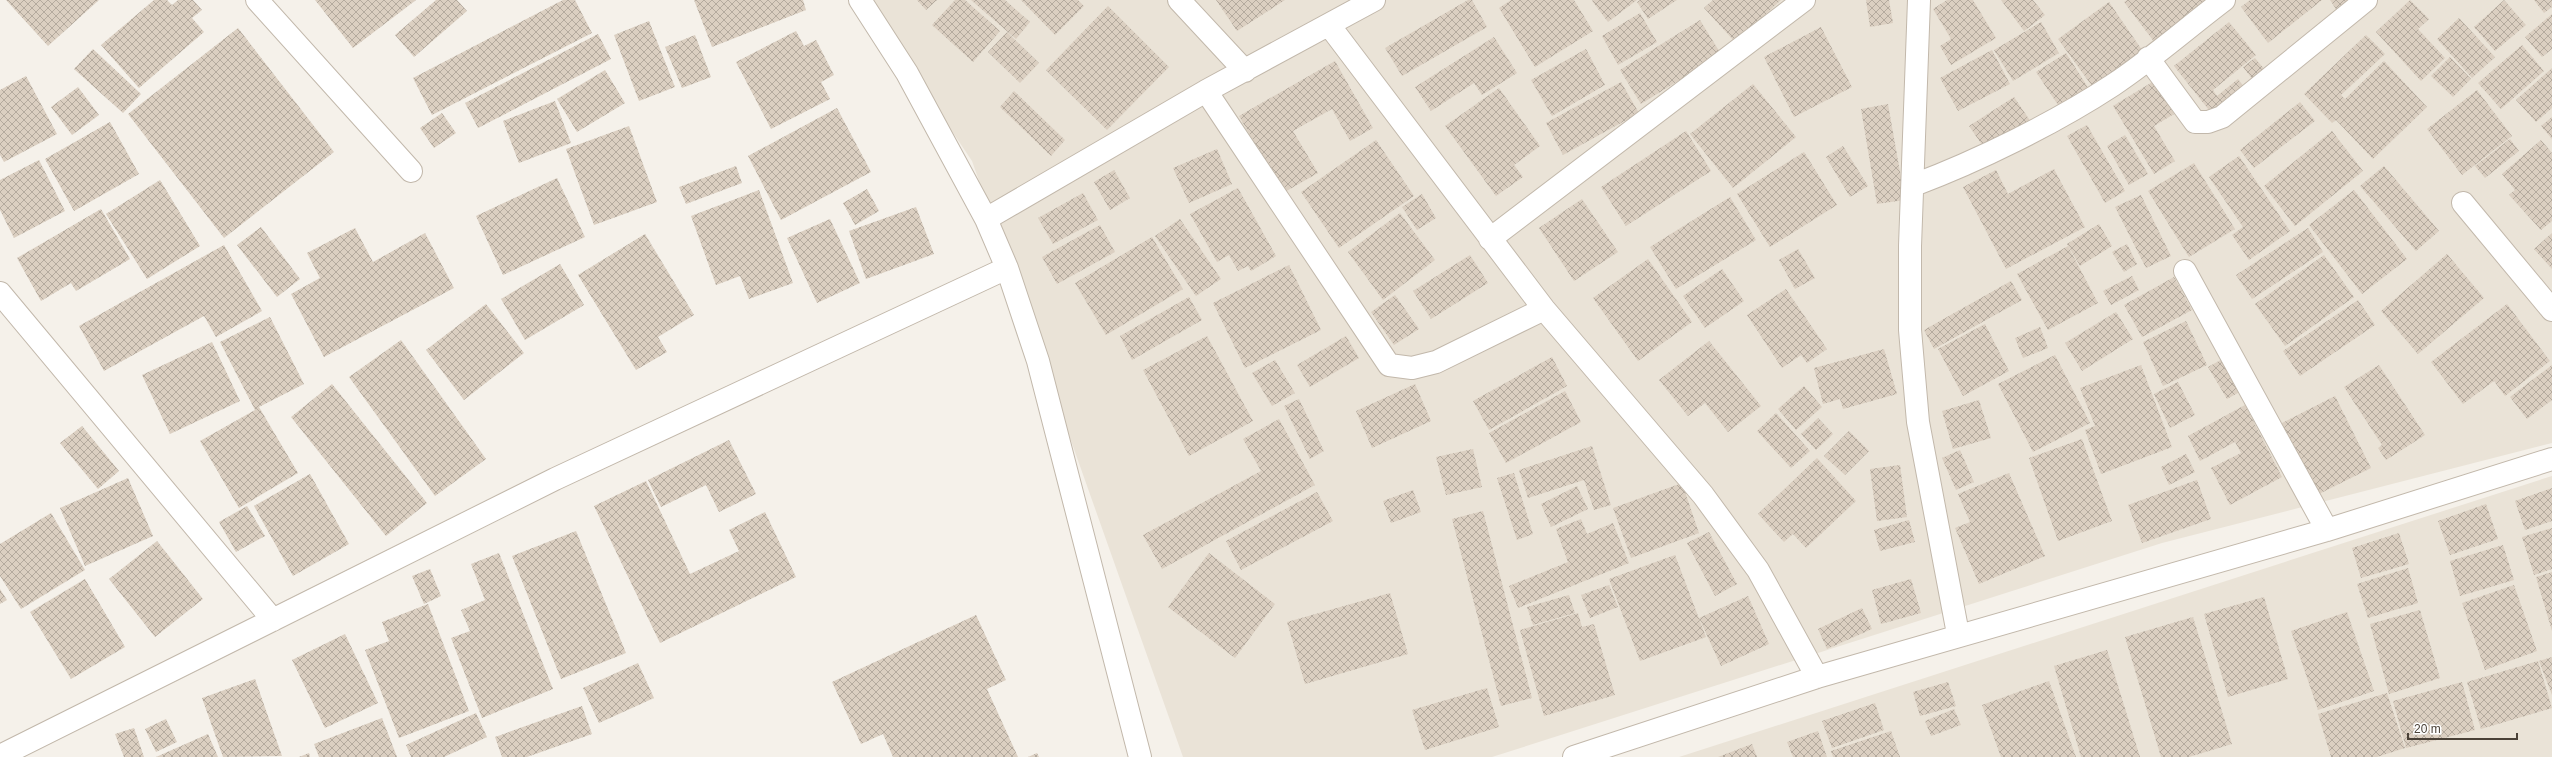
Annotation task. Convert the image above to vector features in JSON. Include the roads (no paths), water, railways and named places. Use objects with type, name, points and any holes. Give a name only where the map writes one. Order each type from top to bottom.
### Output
[{"type":"street","points":[[257,0],[411,171]]},
{"type":"street","points":[[860,0],[907,73],[986,219],[1007,268],[1038,361],[1140,757]]},
{"type":"street","points":[[1179,0],[1245,71]]},
{"type":"street","points":[[986,219],[1206,91],[1374,0]]},
{"type":"street","points":[[1490,239],[1804,0]]},
{"type":"street","points":[[1919,0],[1910,330],[1918,422],[1958,634]]},
{"type":"street","points":[[1914,186],[1938,176],[2053,120],[2114,84],[2224,0]]},
{"type":"street","points":[[2148,58],[2195,122],[2208,122],[2222,117],[2366,0]]},
{"type":"street","points":[[1329,25],[1544,309],[1698,489],[1726,526],[1758,570],[1817,677]]},
{"type":"street","points":[[1206,91],[1389,365],[1412,368],[1436,362],[1544,309]]},
{"type":"street","points":[[2463,203],[2552,310]]},
{"type":"street","points":[[1,754],[555,479],[1007,268]]},
{"type":"street","points":[[2185,271],[2328,530]]},
{"type":"street","points":[[0,293],[273,620]]},
{"type":"street","points":[[1574,757],[1817,677],[1958,634],[2328,530],[2552,459]]}]
